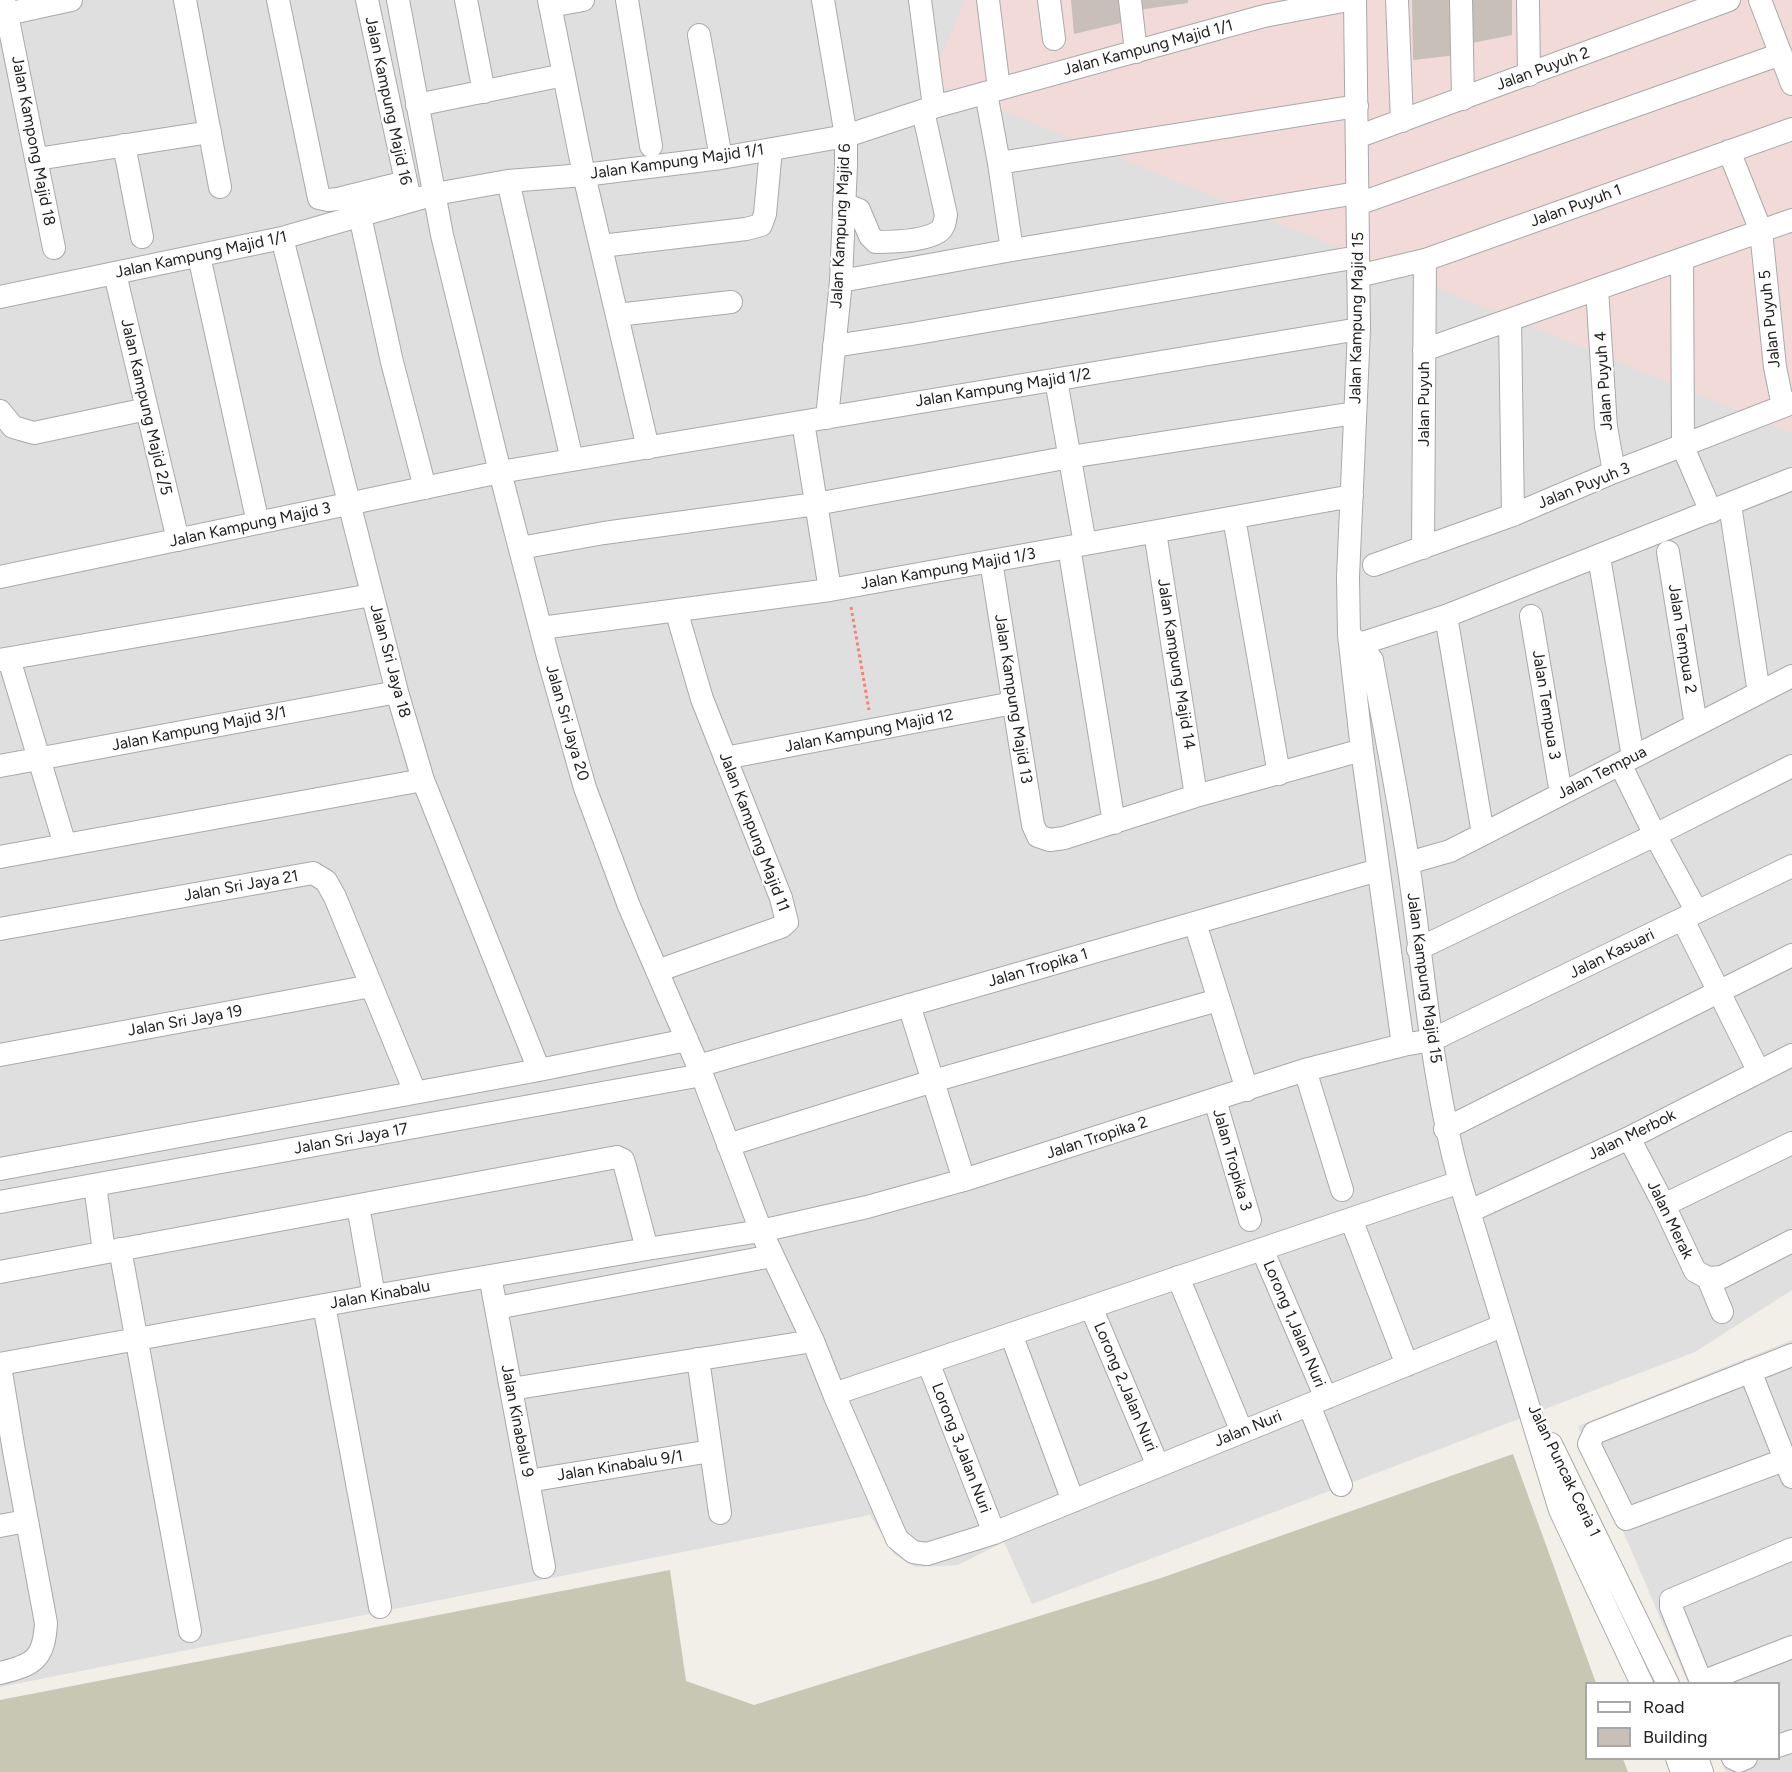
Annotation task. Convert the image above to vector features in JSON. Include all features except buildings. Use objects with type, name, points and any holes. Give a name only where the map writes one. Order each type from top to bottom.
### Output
[{"type":"street","points":[[5,7],[71,0]]},
{"type":"street","points":[[185,0],[220,187]]},
{"type":"street","points":[[278,0],[319,198],[328,201],[408,192]]},
{"type":"street","name":"Jalan Kampung Majid 16","points":[[366,0],[408,192]]},
{"type":"street","name":"Jalan Sri Jaya 20","points":[[398,0],[442,235],[500,472],[585,788],[629,906],[700,1071],[761,1232],[813,1341],[834,1394]]},
{"type":"street","points":[[466,0],[484,92]]},
{"type":"street","points":[[583,0],[549,3],[584,175],[648,448]]},
{"type":"street","points":[[627,0],[651,146]]},
{"type":"street","name":"Jalan Kampung Majid 6","points":[[823,0],[846,136],[841,281],[827,418]]},
{"type":"street","points":[[844,204],[859,210],[870,236],[876,242],[918,238],[938,232],[944,225],[946,215],[929,109],[920,0]]},
{"type":"street","points":[[988,0],[992,91],[999,163],[1012,250]]},
{"type":"street","points":[[1049,0],[1054,39]]},
{"type":"street","points":[[1130,0],[1136,52]]},
{"type":"street","name":"Jalan Kampung Majid 1/1","points":[[0,297],[282,238],[360,216],[408,192],[435,194],[508,181],[584,175],[721,158],[846,136],[929,109],[1136,52],[1263,8],[1348,0]]},
{"type":"street","name":"Jalan Kampung Majid 15","points":[[1355,0],[1359,329],[1348,577],[1362,750],[1403,1045]]},
{"type":"street","points":[[1397,0],[1402,121]]},
{"type":"street","points":[[1461,0],[1463,99]]},
{"type":"street","points":[[1528,0],[1529,75]]},
{"type":"street","name":"Jalan Puyuh 2","points":[[1357,137],[1729,0]]},
{"type":"street","points":[[1760,0],[1792,84]]},
{"type":"street","name":"Jalan Kampong Majid 18","points":[[5,7],[54,248]]},
{"type":"street","points":[[699,34],[721,158]]},
{"type":"street","points":[[841,281],[1012,250],[1358,199],[1780,54]]},
{"type":"street","points":[[417,105],[564,75]]},
{"type":"street","points":[[999,163],[1357,106]]},
{"type":"street","name":"Jalan Puyuh 1","points":[[834,346],[1358,267],[1425,260],[1792,129]]},
{"type":"street","points":[[37,159],[210,132]]},
{"type":"street","points":[[124,145],[142,237]]},
{"type":"street","points":[[601,246],[746,229],[761,225],[765,214],[771,149]]},
{"type":"street","name":"Jalan Puyuh 5","points":[[1729,151],[1761,231],[1775,367],[1787,405]]},
{"type":"street","points":[[508,181],[572,460]]},
{"type":"street","points":[[360,216],[392,362],[424,488]]},
{"type":"street","points":[[1424,350],[1792,220]]},
{"type":"street","name":"Jalan Sri Jaya 18","points":[[282,238],[348,504],[397,692],[423,780],[539,1070]]},
{"type":"street","points":[[199,256],[258,523]]},
{"type":"street","points":[[1682,259],[1683,447],[1720,508],[1759,693]]},
{"type":"street","name":"Jalan Puyuh","points":[[1423,548],[1425,260]]},
{"type":"street","name":"Jalan Kampung Majid 2/5","points":[[115,274],[178,540]]},
{"type":"street","name":"Jalan Puyuh 4","points":[[1597,289],[1606,427],[1614,472]]},
{"type":"street","points":[[617,315],[731,302]]},
{"type":"street","points":[[1510,320],[1513,515]]},
{"type":"street","name":"Jalan Kampung Majid 1/2","points":[[500,472],[1359,329]]},
{"type":"street","points":[[1056,380],[1070,458],[1077,546],[1114,823],[1196,796],[1362,750]]},
{"type":"street","name":"Jalan Puyuh 3","points":[[1374,565],[1513,515],[1614,472],[1787,405]]},
{"type":"street","points":[[0,411],[13,428],[34,433],[147,409]]},
{"type":"street","points":[[520,548],[604,533],[816,504],[1070,458],[1355,413]]},
{"type":"street","points":[[802,422],[816,504],[839,589]]},
{"type":"street","name":"Jalan Kampung Majid 3","points":[[0,577],[500,472]]},
{"type":"street","points":[[1354,640],[1446,616],[1792,479]]},
{"type":"street","name":"Jalan Kampung Majid 1/3","points":[[541,628],[839,589],[1352,496]]},
{"type":"street","points":[[1234,518],[1279,774]]},
{"type":"street","name":"Jalan Kampung Majid 14","points":[[1155,532],[1196,796]]},
{"type":"street","name":"Jalan Tempua 2","points":[[1668,552],[1696,725]]},
{"type":"street","points":[[1599,557],[1626,761],[1719,992],[1759,1072]]},
{"type":"street","name":"Jalan Kampung Majid 13","points":[[991,561],[1033,825],[1038,836],[1050,840],[1064,838],[1114,823]]},
{"type":"street","points":[[65,845],[39,758],[4,660],[372,595]]},
{"type":"street","name":"Jalan Kampung Majid 11","points":[[657,971],[781,927],[787,922],[781,898],[702,699],[676,610]]},
{"type":"street","points":[[1446,616],[1483,834]]},
{"type":"street","name":"Jalan Tempua 3","points":[[1531,616],[1561,794]]},
{"type":"street","name":"Jalan Kampung Majid 15","points":[[1354,640],[1372,660],[1408,863],[1418,949],[1445,1129],[1502,1326],[1522,1386]]},
{"type":"street","name":"Jalan Tempua","points":[[1408,863],[1450,851],[1792,676]]},
{"type":"street","name":"Jalan Kampung Majid 3/1","points":[[0,766],[397,692]]},
{"type":"street","name":"Jalan Kampung Majid 12","points":[[725,758],[1013,703]]},
{"type":"street","points":[[1418,949],[1792,766]]},
{"type":"street","points":[[0,857],[423,780]]},
{"type":"street","name":"Jalan Kasuari","points":[[1432,1040],[1792,866]]},
{"type":"street","name":"Jalan Tropika 1","points":[[700,1071],[909,1005],[1378,870]]},
{"type":"street","name":"Jalan Sri Jaya 21","points":[[0,929],[314,873],[326,881],[336,897],[415,1092]]},
{"type":"street","points":[[1195,923],[1247,1090]]},
{"type":"street","points":[[1445,1129],[1792,955]]},
{"type":"street","name":"Jalan Sri Jaya 19","points":[[0,1055],[371,986]]},
{"type":"street","points":[[728,1145],[933,1081],[1218,1000]]},
{"type":"street","points":[[909,1005],[964,1180]]},
{"type":"street","name":"Jalan Sri Jaya 17","points":[[0,1169],[539,1070],[687,1040]]},
{"type":"street","name":"Jalan Tropika 2","points":[[761,1232],[867,1207],[964,1180],[1305,1070],[1403,1045],[1432,1040]]},
{"type":"street","name":"Jalan Merbok","points":[[1470,1210],[1629,1138],[1792,1055]]},
{"type":"street","points":[[1305,1070],[1342,1190]]},
{"type":"street","name":"Jalan Sri Jaya 17","points":[[0,1202],[700,1071]]},
{"type":"street","name":"Jalan Tropika 3","points":[[1215,1100],[1250,1220]]},
{"type":"street","name":"Jalan Merak","points":[[1629,1138],[1695,1271],[1708,1278]]},
{"type":"street","points":[[1664,1205],[1792,1143]]},
{"type":"street","points":[[0,1272],[617,1157],[625,1166],[647,1249]]},
{"type":"street","points":[[834,1394],[1460,1182]]},
{"type":"street","points":[[95,1185],[136,1341],[190,1631]]},
{"type":"street","points":[[358,1206],[374,1296]]},
{"type":"street","points":[[1351,1219],[1407,1365]]},
{"type":"street","name":"Jalan Kinabalu","points":[[0,1365],[374,1296],[647,1249],[761,1232]]},
{"type":"street","points":[[1722,1312],[1708,1278],[1722,1277],[1792,1241]]},
{"type":"street","name":"Lorong 1,Jalan Nuri","points":[[1262,1249],[1317,1401],[1341,1485]]},
{"type":"street","points":[[496,1308],[772,1256]]},
{"type":"street","name":"Jalan Kinabalu 9","points":[[490,1276],[544,1567]]},
{"type":"street","points":[[1178,1278],[1242,1432]]},
{"type":"street","points":[[324,1305],[380,1606]]},
{"type":"street","name":"Lorong 2,Jalan Nuri","points":[[1091,1307],[1158,1466]]},
{"type":"street","name":"Jalan Nuri","points":[[834,1394],[897,1539],[914,1552],[927,1554],[994,1533],[1502,1326]]},
{"type":"street","points":[[1011,1334],[1073,1501]]},
{"type":"street","points":[[511,1389],[813,1341]]},
{"type":"street","points":[[1750,1371],[1790,1465],[1626,1519],[1589,1444],[1594,1434],[1750,1371],[1792,1355]]},
{"type":"street","points":[[698,1359],[720,1513]]},
{"type":"street","name":"Lorong 3,Jalan Nuri","points":[[928,1362],[994,1533]]},
{"type":"street","points":[[0,1365],[7,1452],[26,1521],[46,1623],[45,1641],[40,1653],[28,1665],[0,1673]]},
{"type":"street","name":"Jalan Puncak Ceria 1","points":[[1522,1386],[1560,1510],[1642,1682]]},
{"type":"street","name":"Jalan Puncak Ceria 1","points":[[1522,1386],[1668,1682]]},
{"type":"street","name":"Jalan Kinabalu 9/1","points":[[528,1481],[711,1450]]},
{"type":"street","points":[[0,1526],[26,1521]]},
{"type":"street","points":[[1702,1682],[1671,1607],[1671,1600],[1792,1550]]},
{"type":"street","points":[[1704,1682],[1792,1647]]},
{"type":"path","points":[[839,589],[873,730]]},
{"type":"shaded area","points":[[0,0],[1792,0],[1792,1290],[1695,1352],[1032,1604],[1004,1542],[958,1565],[915,1567],[894,1554],[870,1515],[0,1687]]},
{"type":"shaded area","points":[[965,0],[1792,0],[1792,433],[931,81]]},
{"type":"shaded area","points":[[1792,1340],[1792,1772],[1726,1772],[1720,1760],[1780,1760],[1780,1682],[1688,1682],[1578,1426]]},
{"type":"shaded area","points":[[1513,1454],[1596,1682],[1585,1682],[1585,1760],[1623,1760],[1628,1772],[0,1772],[0,1700],[670,1570],[686,1681],[754,1705],[1161,1578]]}]
